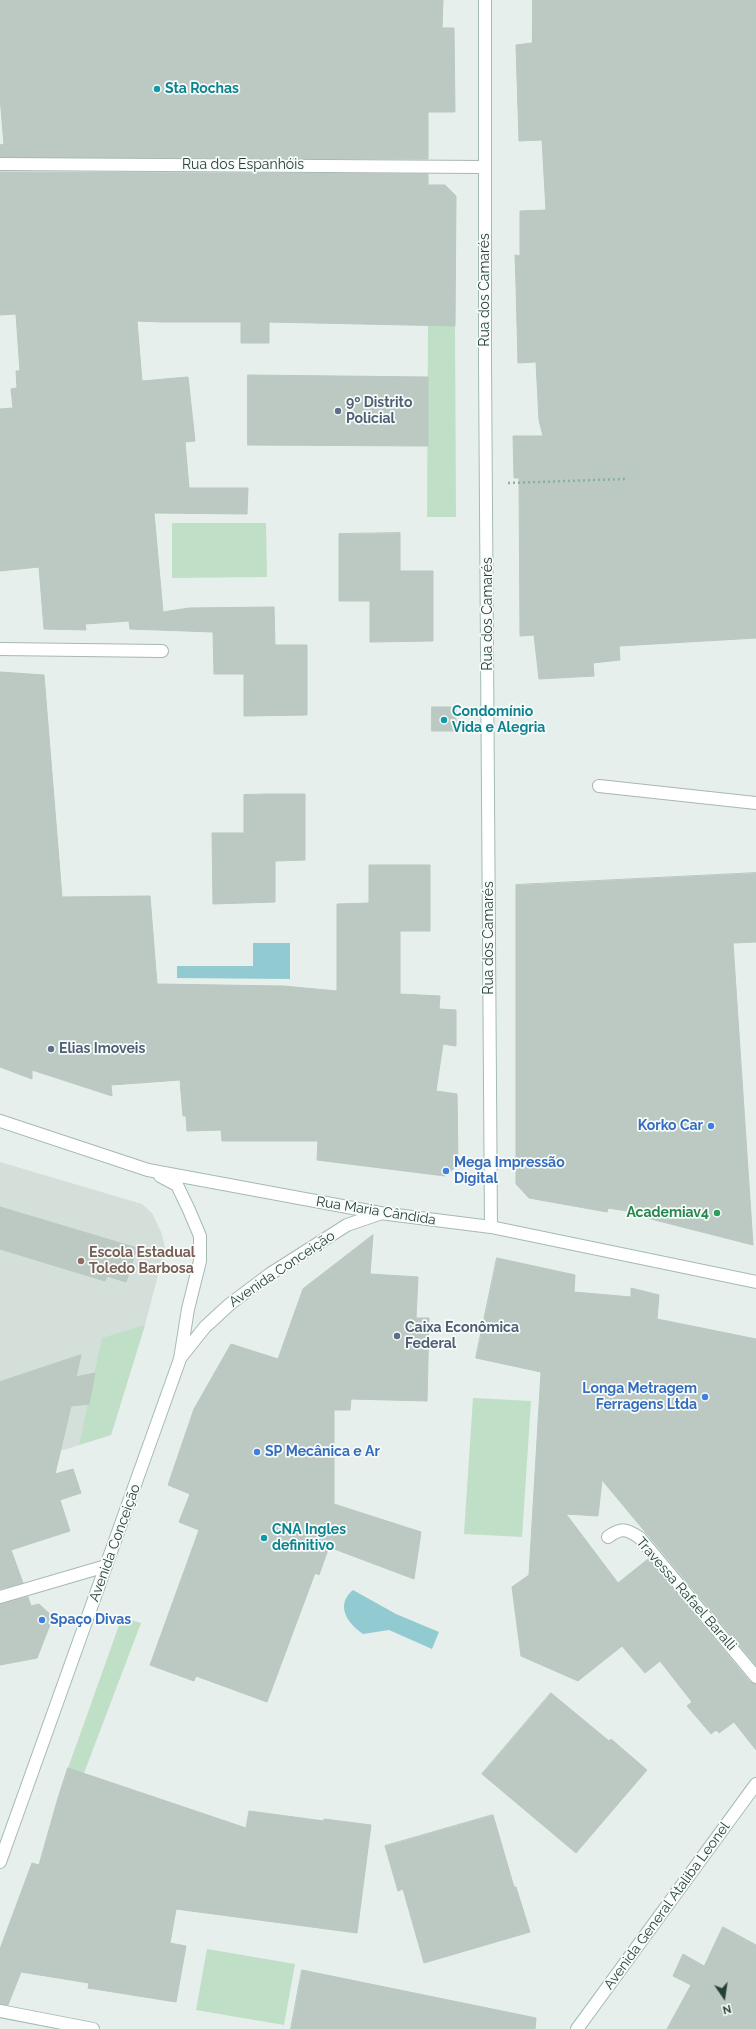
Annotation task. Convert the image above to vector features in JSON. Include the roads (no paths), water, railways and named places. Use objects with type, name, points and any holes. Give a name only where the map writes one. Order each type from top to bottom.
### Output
[{"type":"street","name":"Rua dos Camarés","points":[[485,0],[491,1227]]},
{"type":"street","name":"Rua dos Espanhóis","points":[[0,164],[485,167]]},
{"type":"street","points":[[0,649],[162,651]]},
{"type":"street","points":[[599,786],[756,803]]},
{"type":"street","name":"Rua Maria Cândida","points":[[0,1121],[148,1170],[380,1213],[491,1227],[756,1282]]},
{"type":"street","name":"Avenida Conceição","points":[[0,1862],[180,1359],[188,1309],[200,1261],[200,1236],[177,1185],[148,1170]]},
{"type":"street","name":"Avenida Conceição","points":[[180,1359],[205,1327],[230,1304],[270,1274],[347,1225],[380,1213]]},
{"type":"street","name":"Travessa Rafael Baralli","points":[[608,1537],[617,1531],[629,1531],[640,1538],[756,1677]]},
{"type":"street","points":[[0,1597],[106,1566]]},
{"type":"street","name":"Avenida General Ataliba Leonel","points":[[577,2029],[756,1784]]},
{"type":"street","points":[[0,2011],[92,2029]]},
{"type":"water","points":[[253,943],[290,943],[290,979],[177,978],[177,966],[253,966]]},
{"type":"water","points":[[353,1590],[396,1614],[439,1632],[432,1649],[389,1630],[363,1634],[357,1630],[345,1614],[344,1608],[348,1596]]},
{"type":"place","name":"Sta Rochas","points":[[157,89]]},
{"type":"place","name":"9º Distrito Policial","points":[[338,411]]},
{"type":"place","name":"Condomínio Vida e Alegria","points":[[444,720]]},
{"type":"place","name":"Elias Imoveis","points":[[51,1049]]},
{"type":"place","name":"Korko Car","points":[[711,1126]]},
{"type":"place","name":"Mega Impressão Digital","points":[[446,1171]]},
{"type":"place","name":"Academiav4","points":[[717,1213]]},
{"type":"place","name":"Escola Estadual Toledo Barbosa","points":[[81,1261]]},
{"type":"place","name":"Caixa Econômica Federal","points":[[397,1336]]},
{"type":"place","name":"Longa Metragem Ferragens Ltda","points":[[705,1397]]},
{"type":"place","name":"SP Mecânica e Ar","points":[[257,1452]]},
{"type":"place","name":"CNA Ingles definitivo","points":[[264,1538]]},
{"type":"place","name":"Spaço Divas","points":[[42,1620]]}]
